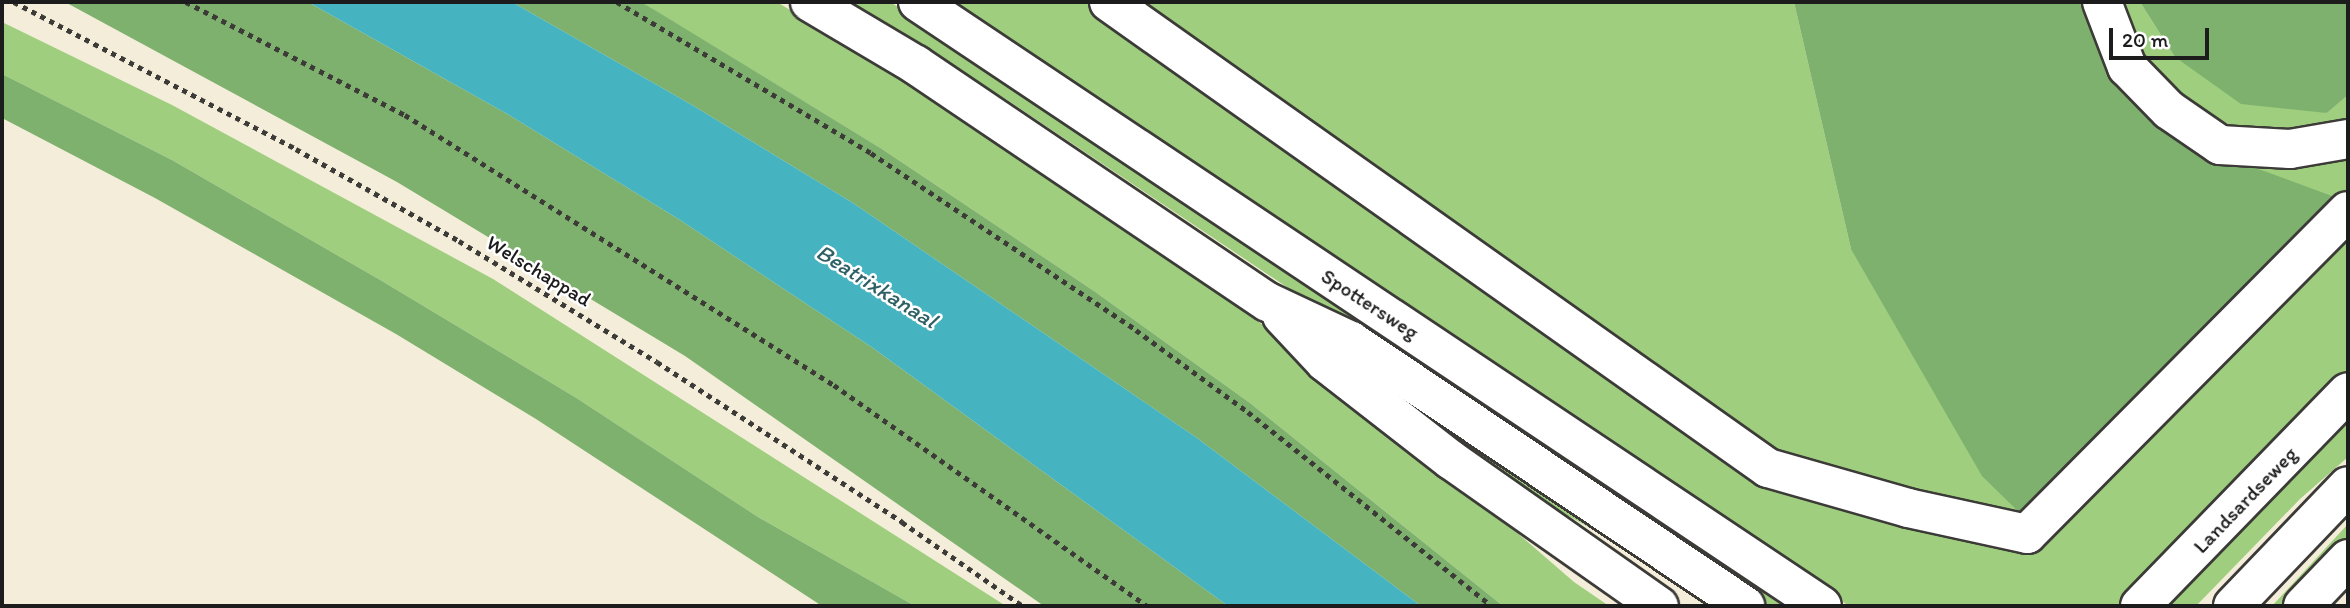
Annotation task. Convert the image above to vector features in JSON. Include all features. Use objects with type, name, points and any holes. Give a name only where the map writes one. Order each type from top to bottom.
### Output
[{"type":"street","name":"Spottersweg","points":[[810,2],[916,65],[1268,302],[1351,341],[1745,606]]},
{"type":"street","name":"Spottersweg","points":[[918,2],[1822,606]]},
{"type":"street","points":[[1109,2],[1768,468],[1908,508],[2027,534],[2348,211]]},
{"type":"street","points":[[2102,2],[2127,66],[2169,110],[2220,145],[2290,149],[2348,139]]},
{"type":"street","name":"Spottersweg","points":[[1268,302],[1335,371],[1451,460],[1659,606]]},
{"type":"street","name":"Landsardseweg","points":[[2140,606],[2348,391]]},
{"type":"street","points":[[2233,606],[2348,486]]},
{"type":"street","points":[[2303,606],[2348,559]]},
{"type":"path","name":"Welschappad","points":[[14,2],[296,149],[459,241],[657,362],[902,522],[1023,606]]},
{"type":"path","points":[[186,2],[417,122],[834,385],[1147,606]]},
{"type":"path","points":[[617,2],[871,153],[1136,330],[1248,412],[1492,606]]},
{"type":"green space","points":[[65,2],[308,2],[509,115],[680,220],[873,348],[1228,606],[1044,606],[685,356],[397,182]]},
{"type":"green space","points":[[512,2],[641,2],[658,12],[882,149],[1094,291],[1250,403],[1503,606],[1421,606],[1197,438],[853,203],[692,105]]},
{"type":"green space","points":[[641,2],[777,2],[916,87],[1132,230],[1274,333],[1455,479],[1574,582],[1609,606],[1503,606],[1250,403],[1094,291],[882,149]]},
{"type":"green space","points":[[851,2],[890,2],[947,37],[1800,606],[1764,606],[1007,100]]},
{"type":"green space","points":[[940,2],[1794,2],[1851,249],[2222,159],[2348,148],[2348,373],[2153,576],[2119,606],[1849,606],[1015,48]]},
{"type":"green space","points":[[1794,2],[2087,2],[2123,94],[2193,150],[2264,171],[2348,202],[2025,518],[1982,476],[1851,249]]},
{"type":"green space","points":[[2110,2],[2140,2],[2175,57],[2327,113],[2348,95],[2348,123],[2300,136],[2239,129],[2182,102],[2149,72]]},
{"type":"green space","points":[[2140,2],[2348,2],[2348,95],[2327,113],[2241,104],[2175,57]]},
{"type":"green space","points":[[2,22],[172,105],[493,279],[1006,606],[915,606],[758,517],[578,399],[382,281],[172,160],[2,74]]},
{"type":"green space","points":[[2,74],[172,160],[382,281],[578,399],[758,517],[915,606],[822,606],[536,419],[396,334],[155,198],[2,118]]},
{"type":"green space","points":[[1338,345],[1729,606],[1706,606],[1608,538],[1481,467]]},
{"type":"green space","points":[[2348,413],[2348,457],[2300,499],[2196,606],[2161,606]]},
{"type":"green space","points":[[2348,524],[2348,545],[2290,606],[2272,606]]},
{"type":"water","name":"Beatrixkanaal","points":[[308,2],[512,2],[692,105],[853,203],[1197,438],[1421,606],[1228,606],[873,348],[680,220],[509,115]]}]
